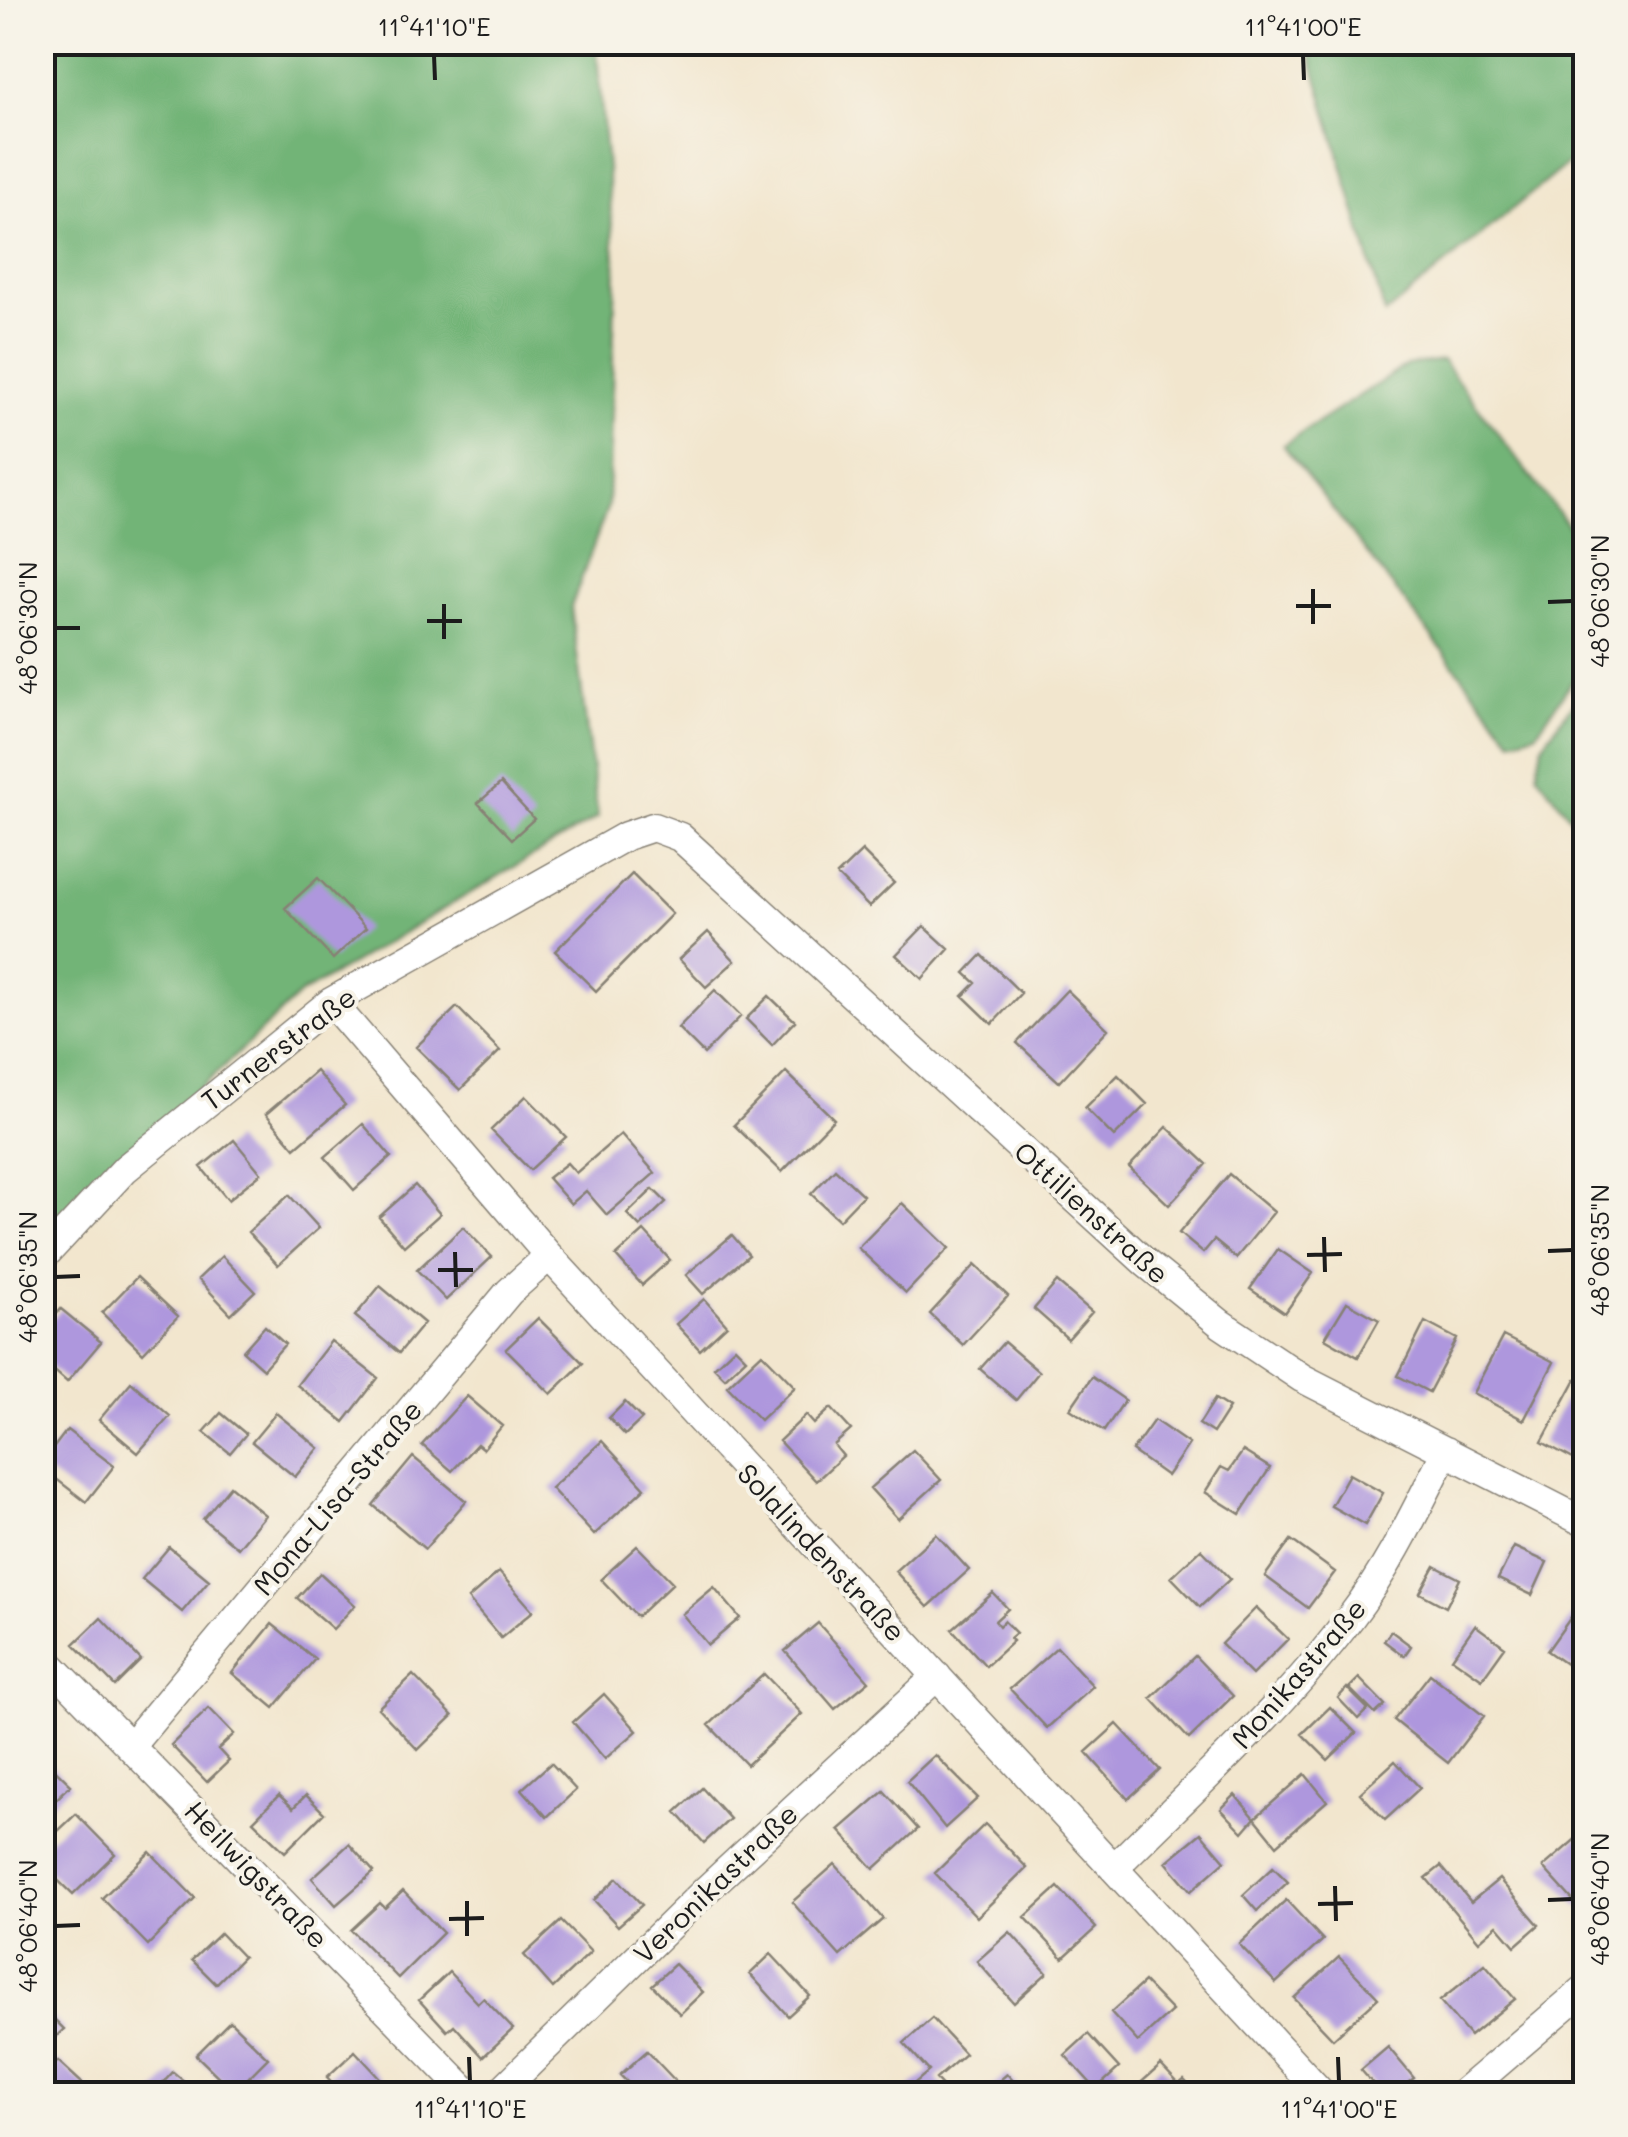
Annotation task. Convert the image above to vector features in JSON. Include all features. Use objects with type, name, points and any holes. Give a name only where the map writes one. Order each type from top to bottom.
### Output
[{"type":"street","name":"Turnerstraße","points":[[42,1258],[125,1170],[331,1002],[626,836],[653,827]]},
{"type":"street","name":"Ottilienstraße","points":[[653,827],[680,838],[1147,1264],[1221,1324],[1302,1378],[1586,1522]]},
{"type":"street","name":"Solalindenstraße","points":[[331,1002],[549,1256],[1322,2094]]},
{"type":"street","name":"Mona-Lisa-Straße","points":[[132,1744],[496,1307],[549,1256]]},
{"type":"street","name":"Monikastraße","points":[[1114,1868],[1290,1692],[1352,1616],[1398,1546],[1446,1450]]},
{"type":"street","name":"Heilwigstraße","points":[[42,1656],[132,1744],[469,2094]]},
{"type":"street","name":"Veronikastraße","points":[[498,2094],[706,1890],[937,1676]]},
{"type":"street","points":[[1462,2094],[1586,1988]]},
{"type":"green space","points":[[43,43],[596,43],[616,270],[608,506],[571,607],[598,817],[299,995],[43,1238]]},
{"type":"green space","points":[[1307,43],[1585,43],[1585,149],[1385,314]]},
{"type":"green space","points":[[1442,360],[1585,548],[1585,663],[1536,733],[1512,740],[1283,445],[1407,365]]},
{"type":"green space","points":[[1585,687],[1585,836],[1537,774],[1542,745]]},
{"type":"building","points":[[501,783],[534,819],[512,839],[478,803]]},
{"type":"building","points":[[862,851],[894,883],[869,907],[837,875]]},
{"type":"building","points":[[632,874],[672,914],[596,991],[555,951]]},
{"type":"building","points":[[318,878],[366,928],[333,959],[285,908]]},
{"type":"building","points":[[924,926],[949,949],[922,979],[896,955]]},
{"type":"building","points":[[708,932],[735,961],[706,987],[679,959]]},
{"type":"building","points":[[982,955],[1021,993],[992,1024],[963,996],[976,983],[965,973]]},
{"type":"building","points":[[715,990],[741,1016],[704,1054],[678,1028]]},
{"type":"building","points":[[1067,990],[1108,1029],[1059,1082],[1017,1043]]},
{"type":"building","points":[[769,996],[795,1021],[772,1045],[746,1019]]},
{"type":"building","points":[[457,1007],[500,1051],[460,1090],[416,1047]]},
{"type":"building","points":[[316,1071],[345,1105],[295,1148],[266,1114]]},
{"type":"building","points":[[786,1072],[834,1119],[782,1172],[734,1125]]},
{"type":"building","points":[[1118,1075],[1147,1104],[1114,1137],[1085,1108]]},
{"type":"building","points":[[526,1096],[566,1137],[530,1170],[491,1130]]},
{"type":"building","points":[[363,1124],[391,1157],[354,1190],[325,1157]]},
{"type":"building","points":[[1167,1127],[1207,1164],[1169,1205],[1129,1167]]},
{"type":"building","points":[[621,1134],[655,1173],[607,1215],[586,1191],[571,1204],[548,1178],[567,1163],[576,1173]]},
{"type":"building","points":[[234,1140],[261,1173],[228,1200],[201,1167]]},
{"type":"building","points":[[835,1169],[863,1195],[839,1220],[811,1194]]},
{"type":"building","points":[[1229,1174],[1274,1212],[1236,1258],[1214,1240],[1203,1253],[1179,1233]]},
{"type":"building","points":[[415,1185],[440,1214],[404,1246],[379,1217]]},
{"type":"building","points":[[653,1189],[666,1202],[640,1227],[627,1214]]},
{"type":"building","points":[[289,1195],[319,1228],[278,1265],[248,1232]]},
{"type":"building","points":[[902,1203],[949,1248],[906,1293],[858,1248]]},
{"type":"building","points":[[463,1227],[492,1257],[446,1300],[417,1270]]},
{"type":"building","points":[[644,1231],[670,1260],[642,1285],[616,1256]]},
{"type":"building","points":[[732,1235],[749,1255],[703,1294],[686,1275]]},
{"type":"building","points":[[1278,1249],[1313,1273],[1285,1313],[1250,1289]]},
{"type":"building","points":[[222,1256],[255,1291],[231,1314],[198,1279]]},
{"type":"building","points":[[975,1265],[1008,1296],[963,1345],[930,1314]]},
{"type":"building","points":[[137,1277],[178,1316],[143,1353],[102,1313]]},
{"type":"building","points":[[1057,1282],[1092,1312],[1068,1339],[1034,1309]]},
{"type":"building","points":[[380,1286],[424,1323],[399,1353],[355,1316]]},
{"type":"building","points":[[704,1299],[727,1325],[700,1350],[676,1324]]},
{"type":"building","points":[[1347,1302],[1379,1320],[1358,1357],[1325,1338]]},
{"type":"building","points":[[61,1309],[101,1342],[67,1382],[42,1360],[42,1331]]},
{"type":"building","points":[[538,1318],[583,1363],[551,1394],[506,1349]]},
{"type":"building","points":[[1425,1322],[1457,1339],[1429,1392],[1398,1376]]},
{"type":"building","points":[[265,1326],[285,1344],[263,1369],[243,1351]]},
{"type":"building","points":[[1503,1336],[1554,1362],[1524,1420],[1473,1393]]},
{"type":"building","points":[[331,1341],[378,1378],[344,1422],[297,1385]]},
{"type":"building","points":[[1004,1342],[1039,1372],[1016,1400],[980,1369]]},
{"type":"building","points":[[735,1347],[746,1358],[725,1378],[714,1367]]},
{"type":"building","points":[[762,1353],[795,1387],[760,1420],[727,1386]]},
{"type":"building","points":[[1092,1377],[1125,1400],[1104,1431],[1070,1409]]},
{"type":"building","points":[[1576,1379],[1586,1384],[1586,1466],[1542,1442]]},
{"type":"building","points":[[131,1382],[170,1416],[138,1453],[99,1420]]},
{"type":"building","points":[[467,1396],[502,1426],[483,1449],[477,1444],[452,1471],[422,1445]]},
{"type":"building","points":[[1215,1399],[1229,1408],[1213,1433],[1199,1424]]},
{"type":"building","points":[[625,1402],[642,1419],[625,1435],[609,1418]]},
{"type":"building","points":[[831,1408],[851,1430],[834,1445],[843,1456],[816,1481],[779,1441],[806,1415],[814,1424]]},
{"type":"building","points":[[221,1413],[246,1434],[230,1453],[204,1432]]},
{"type":"building","points":[[276,1413],[319,1448],[295,1477],[252,1442]]},
{"type":"building","points":[[1154,1420],[1189,1444],[1167,1476],[1132,1451]]},
{"type":"building","points":[[67,1430],[114,1466],[86,1502],[42,1468]]},
{"type":"building","points":[[602,1441],[645,1488],[594,1535],[551,1488]]},
{"type":"building","points":[[913,1450],[941,1480],[898,1519],[870,1488]]},
{"type":"building","points":[[1243,1451],[1270,1468],[1240,1514],[1205,1492],[1221,1467],[1229,1471]]},
{"type":"building","points":[[413,1457],[466,1501],[425,1549],[373,1505]]},
{"type":"building","points":[[1349,1474],[1383,1493],[1365,1525],[1331,1506]]},
{"type":"building","points":[[230,1486],[265,1515],[238,1548],[203,1519]]},
{"type":"building","points":[[936,1534],[969,1570],[928,1607],[895,1571]]},
{"type":"building","points":[[1291,1540],[1335,1572],[1308,1608],[1265,1576]]},
{"type":"building","points":[[637,1546],[673,1583],[637,1617],[601,1579]]},
{"type":"building","points":[[169,1547],[209,1580],[182,1612],[142,1579]]},
{"type":"building","points":[[1514,1547],[1547,1562],[1532,1595],[1498,1579]]},
{"type":"building","points":[[1201,1549],[1230,1579],[1200,1607],[1171,1577]]},
{"type":"building","points":[[1435,1566],[1460,1579],[1446,1607],[1420,1593]]},
{"type":"building","points":[[499,1572],[533,1611],[501,1638],[468,1599]]},
{"type":"building","points":[[320,1573],[355,1605],[333,1629],[297,1598]]},
{"type":"building","points":[[714,1587],[740,1618],[708,1645],[682,1614]]},
{"type":"building","points":[[993,1593],[1008,1609],[995,1621],[999,1626],[1004,1621],[1016,1633],[1010,1638],[1013,1641],[986,1666],[952,1629]]},
{"type":"building","points":[[1586,1596],[1586,1678],[1547,1651]]},
{"type":"building","points":[[1256,1608],[1288,1639],[1252,1675],[1221,1644]]},
{"type":"building","points":[[101,1618],[141,1660],[115,1686],[74,1644]]},
{"type":"building","points":[[818,1623],[869,1681],[835,1709],[785,1651]]},
{"type":"building","points":[[272,1624],[315,1659],[274,1708],[232,1673]]},
{"type":"building","points":[[1475,1625],[1505,1647],[1482,1679],[1452,1658]]},
{"type":"building","points":[[1391,1631],[1411,1646],[1404,1656],[1384,1641]]},
{"type":"building","points":[[1057,1647],[1093,1686],[1047,1728],[1010,1689]]},
{"type":"building","points":[[1195,1656],[1233,1696],[1189,1739],[1151,1698]]},
{"type":"building","points":[[764,1674],[802,1714],[747,1765],[709,1725]]},
{"type":"building","points":[[1430,1674],[1484,1716],[1448,1763],[1394,1720]]},
{"type":"building","points":[[413,1675],[453,1716],[418,1750],[378,1708]]},
{"type":"building","points":[[1359,1678],[1385,1705],[1375,1714],[1349,1688]]},
{"type":"building","points":[[1347,1688],[1368,1709],[1358,1719],[1338,1698]]},
{"type":"building","points":[[604,1694],[637,1731],[605,1759],[573,1722]]},
{"type":"building","points":[[1330,1707],[1356,1733],[1328,1760],[1302,1734]]},
{"type":"building","points":[[209,1708],[234,1734],[218,1749],[229,1761],[207,1782],[171,1745]]},
{"type":"building","points":[[1117,1724],[1160,1770],[1128,1799],[1086,1752]]},
{"type":"building","points":[[935,1755],[978,1798],[945,1828],[907,1781]]},
{"type":"building","points":[[42,1757],[71,1785],[42,1813]]},
{"type":"building","points":[[1395,1761],[1420,1788],[1385,1820],[1360,1793]]},
{"type":"building","points":[[551,1763],[576,1790],[547,1817],[522,1789]]},
{"type":"building","points":[[1305,1774],[1327,1801],[1277,1845],[1255,1818]]},
{"type":"building","points":[[702,1788],[730,1819],[704,1843],[676,1812]]},
{"type":"building","points":[[884,1791],[918,1829],[874,1869],[839,1830]]},
{"type":"building","points":[[279,1795],[293,1808],[306,1795],[324,1813],[285,1852],[253,1821]]},
{"type":"building","points":[[1235,1795],[1255,1818],[1243,1832],[1221,1809]]},
{"type":"building","points":[[76,1814],[115,1854],[73,1895],[42,1865],[42,1846]]},
{"type":"building","points":[[985,1824],[1027,1868],[977,1917],[935,1873]]},
{"type":"building","points":[[1586,1830],[1586,1901],[1579,1907],[1543,1867]]},
{"type":"building","points":[[1201,1833],[1225,1861],[1191,1891],[1166,1862]]},
{"type":"building","points":[[349,1844],[374,1872],[336,1905],[312,1878]]},
{"type":"building","points":[[150,1852],[195,1898],[148,1945],[102,1898]]},
{"type":"building","points":[[835,1864],[883,1919],[840,1956],[792,1902]]},
{"type":"building","points":[[1441,1866],[1471,1902],[1499,1879],[1539,1925],[1515,1946],[1497,1925],[1479,1941],[1426,1878]]},
{"type":"building","points":[[1273,1867],[1288,1882],[1257,1911],[1243,1895]]},
{"type":"building","points":[[617,1878],[642,1905],[618,1926],[594,1900]]},
{"type":"building","points":[[1058,1887],[1096,1928],[1063,1958],[1025,1917]]},
{"type":"building","points":[[403,1891],[443,1933],[398,1978],[351,1930],[380,1903],[385,1908]]},
{"type":"building","points":[[1286,1900],[1323,1940],[1276,1983],[1239,1944]]},
{"type":"building","points":[[561,1921],[591,1952],[553,1988],[524,1955]]},
{"type":"building","points":[[1010,1932],[1047,1973],[1014,2003],[977,1961]]},
{"type":"building","points":[[220,1933],[243,1957],[216,1984],[192,1960]]},
{"type":"building","points":[[771,1954],[810,1996],[788,2016],[750,1974]]},
{"type":"building","points":[[1339,1957],[1378,1998],[1333,2039],[1294,1998]]},
{"type":"building","points":[[675,1964],[703,1992],[680,2014],[652,1985]]},
{"type":"building","points":[[1485,1964],[1515,1999],[1470,2036],[1440,2001]]},
{"type":"building","points":[[449,1972],[478,2003],[483,1998],[513,2029],[483,2057],[454,2025],[447,2031],[419,2000]]},
{"type":"building","points":[[1144,1982],[1172,2011],[1138,2042],[1111,2012]]},
{"type":"building","points":[[42,2007],[64,2029],[42,2050]]},
{"type":"building","points":[[932,2018],[965,2054],[936,2079],[950,2094],[915,2094],[909,2088],[929,2071],[904,2043]]},
{"type":"building","points":[[230,2021],[268,2058],[234,2092],[196,2055]]},
{"type":"building","points":[[1088,2034],[1119,2068],[1096,2089],[1065,2055]]},
{"type":"building","points":[[1388,2047],[1414,2078],[1394,2094],[1382,2094],[1361,2070]]},
{"type":"building","points":[[355,2051],[395,2094],[343,2094],[327,2077]]},
{"type":"building","points":[[647,2051],[684,2090],[679,2094],[639,2094],[620,2075]]},
{"type":"building","points":[[58,2061],[94,2094],[42,2094],[42,2077]]},
{"type":"building","points":[[1161,2065],[1179,2084],[1184,2080],[1197,2094],[1128,2094]]},
{"type":"building","points":[[173,2072],[192,2088],[187,2094],[153,2094]]},
{"type":"building","points":[[1007,2074],[1025,2094],[984,2094]]}]
